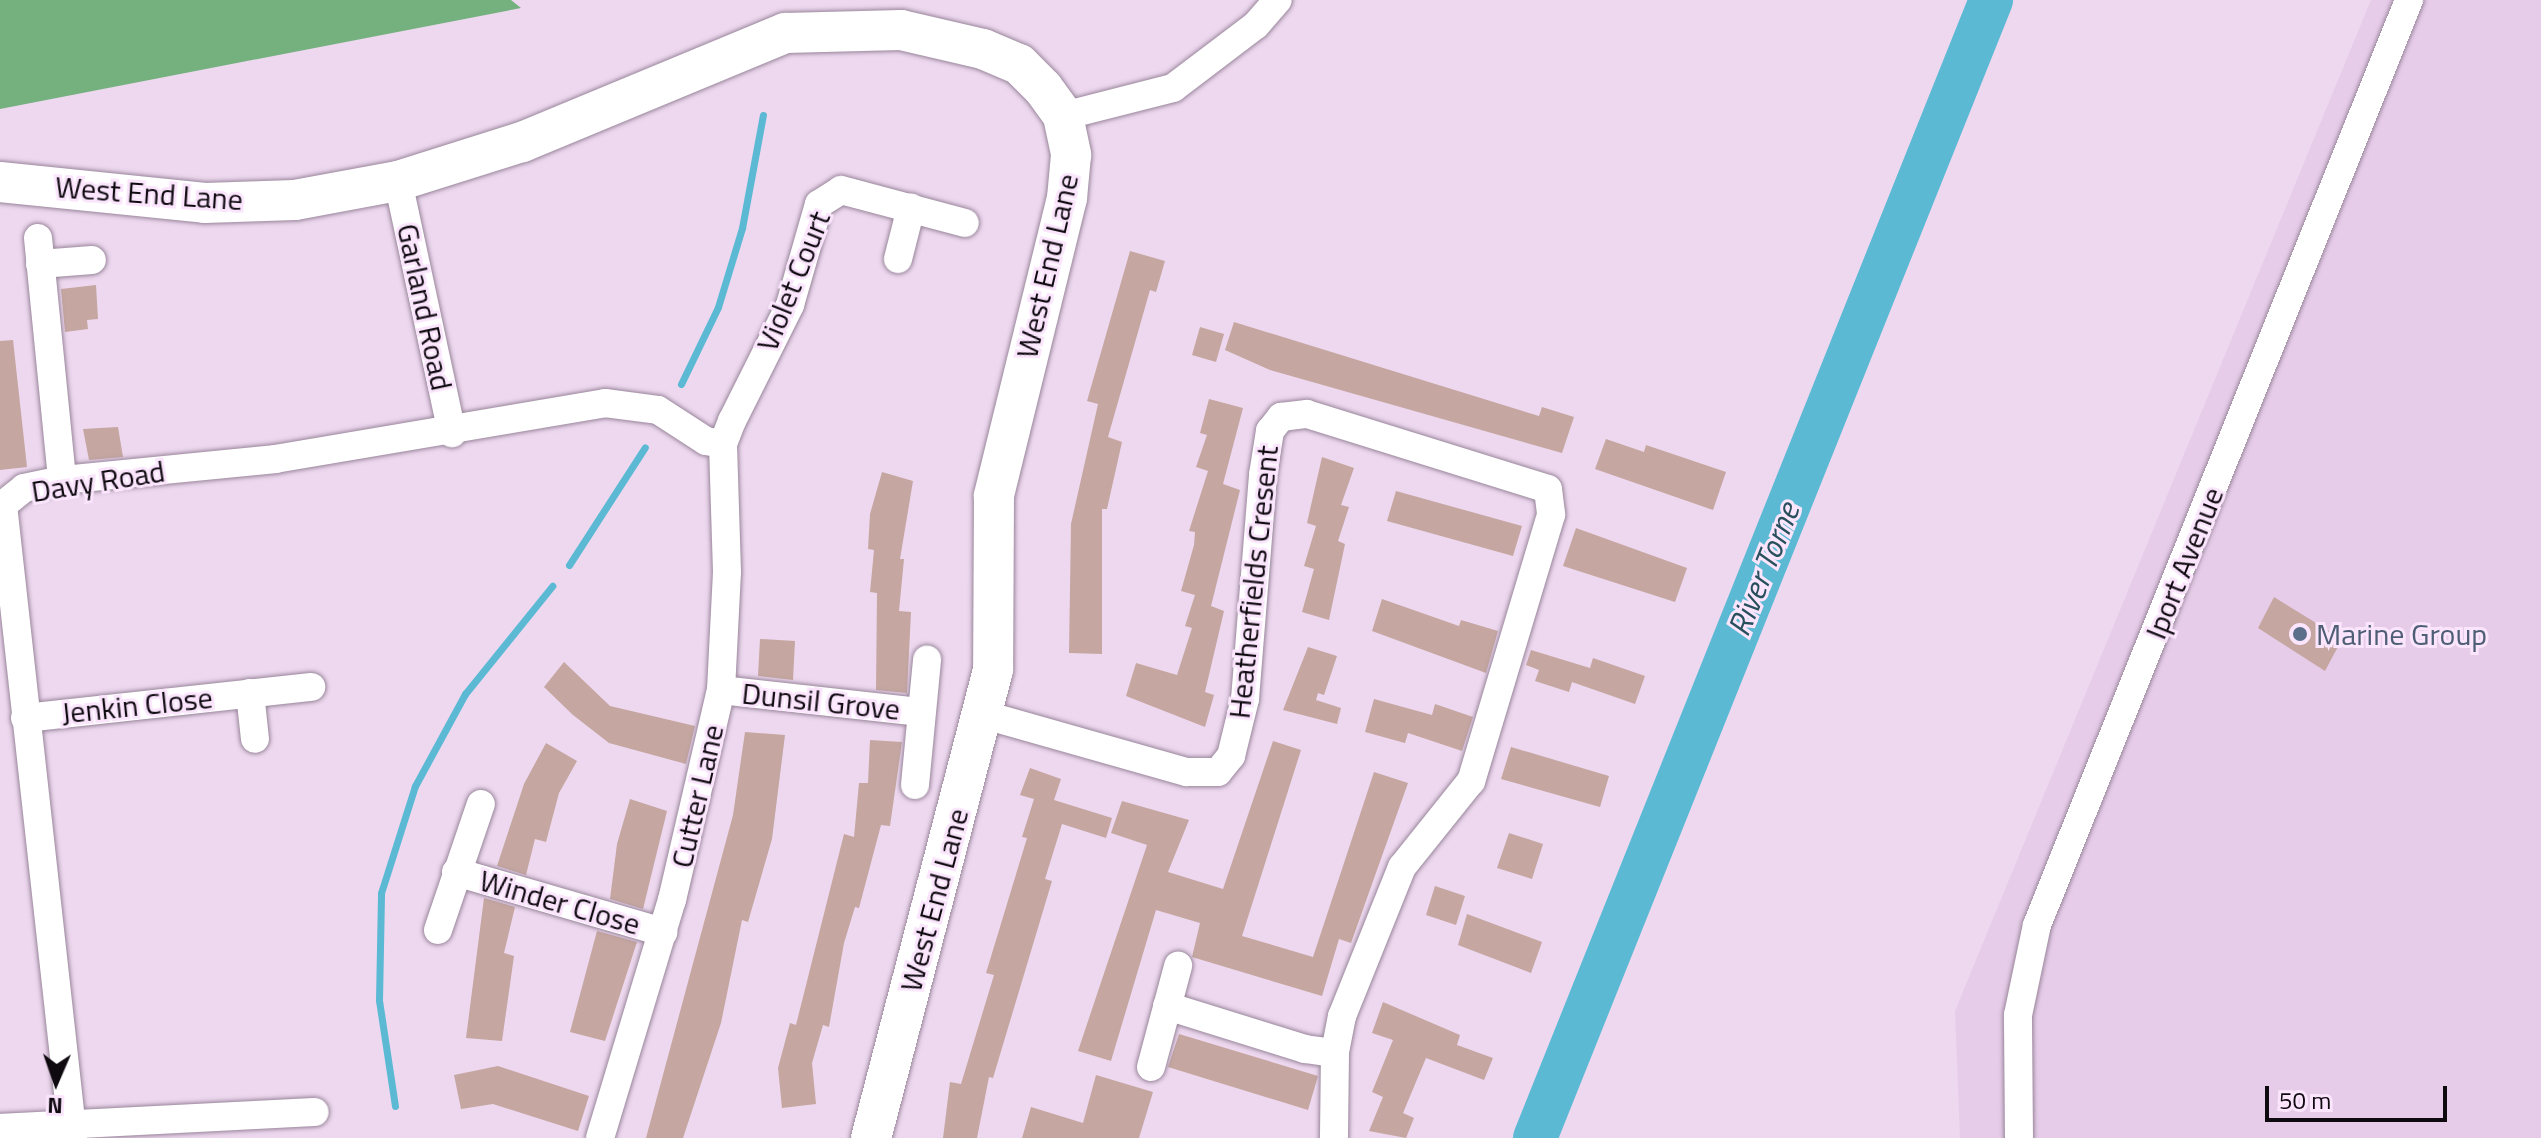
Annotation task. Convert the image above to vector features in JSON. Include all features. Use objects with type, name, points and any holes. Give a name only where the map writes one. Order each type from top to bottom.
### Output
[{"type":"street","points":[[1063,116],[1173,88],[1256,25],[1278,0]]},
{"type":"street","name":"Iport Avenue","points":[[2019,1138],[2018,1015],[2037,925],[2409,0]]},
{"type":"street","name":"West End Lane","points":[[0,182],[205,203],[295,200],[398,181],[522,142],[785,33],[901,30],[983,49],[1019,64],[1063,116],[1071,155],[1067,198],[994,496],[993,670],[985,715],[871,1138]]},
{"type":"street","name":"Garland Road","points":[[398,181],[452,433]]},
{"type":"street","name":"Violet Court","points":[[723,444],[790,305],[819,204],[841,190],[965,223]]},
{"type":"street","points":[[898,259],[911,208]]},
{"type":"street","points":[[62,480],[39,251],[92,260]]},
{"type":"street","name":"Davy Road","points":[[72,1131],[25,718],[10,685],[3,505],[24,488],[62,480],[275,459],[626,403],[658,410],[706,441],[723,444]]},
{"type":"street","name":"Heatherfields Cresent","points":[[985,715],[1187,772],[1218,772],[1231,756],[1245,699],[1263,475],[1270,431],[1281,417],[1307,414],[1530,479],[1548,489],[1551,515],[1471,781],[1402,867],[1342,1016],[1335,1053],[1334,1138]]},
{"type":"street","name":"Cutter Lane","points":[[600,1138],[663,932],[721,690],[727,572],[723,444]]},
{"type":"street","name":"Dunsil Grove","points":[[915,785],[927,660]]},
{"type":"street","name":"Jenkin Close","points":[[25,718],[311,687]]},
{"type":"street","name":"Dunsil Grove","points":[[721,690],[921,712]]},
{"type":"street","name":"Jenkin Close","points":[[250,693],[255,739]]},
{"type":"street","name":"Winder Close","points":[[438,930],[481,804]]},
{"type":"street","name":"Winder Close","points":[[456,872],[663,932]]},
{"type":"street","points":[[1151,1067],[1178,966]]},
{"type":"street","points":[[1167,1006],[1305,1049],[1335,1053]]},
{"type":"street","points":[[0,1128],[72,1131],[315,1112]]},
{"type":"shaded area","points":[[2371,0],[2541,0],[2541,1138],[1960,1138],[1955,1011]]},
{"type":"green space","points":[[0,0],[511,0],[521,8],[0,109]]},
{"type":"building","points":[[1130,251],[1165,261],[1156,292],[1150,290],[1108,437],[1122,442],[1107,509],[1102,509],[1102,654],[1069,653],[1071,524],[1098,404],[1087,401]]},
{"type":"building","points":[[96,285],[98,319],[87,320],[88,329],[65,332],[61,289]]},
{"type":"building","points":[[1234,322],[1539,416],[1542,407],[1574,417],[1562,453],[1270,370],[1225,350]]},
{"type":"building","points":[[1200,327],[1224,334],[1216,362],[1192,355]]},
{"type":"building","points":[[13,340],[27,467],[0,470],[0,341]]},
{"type":"building","points":[[1209,399],[1243,408],[1223,484],[1240,490],[1211,606],[1224,611],[1205,692],[1214,695],[1205,727],[1126,696],[1136,663],[1177,675],[1192,628],[1185,626],[1195,595],[1181,591],[1194,545],[1195,532],[1189,531],[1208,471],[1196,467],[1207,435],[1200,433]]},
{"type":"building","points":[[118,427],[123,457],[89,460],[83,429]]},
{"type":"building","points":[[1606,439],[1644,452],[1646,445],[1726,472],[1713,510],[1595,469]]},
{"type":"building","points":[[1322,457],[1354,468],[1341,505],[1349,507],[1338,541],[1345,544],[1329,620],[1302,612],[1314,569],[1304,566],[1316,526],[1307,523]]},
{"type":"building","points":[[882,472],[913,481],[900,559],[904,559],[899,611],[911,612],[907,693],[876,690],[877,593],[870,592],[874,550],[868,549],[870,514]]},
{"type":"building","points":[[1396,491],[1522,526],[1513,556],[1387,521]]},
{"type":"building","points":[[1576,528],[1687,568],[1675,602],[1563,566]]},
{"type":"building","name":"Marine Group","points":[[2274,597],[2342,639],[2325,671],[2258,628]]},
{"type":"building","points":[[1382,599],[1459,626],[1461,620],[1498,631],[1486,673],[1372,631]]},
{"type":"building","points":[[760,639],[795,641],[793,680],[758,676]]},
{"type":"building","points":[[1308,647],[1337,656],[1324,695],[1318,693],[1316,700],[1341,708],[1337,724],[1283,710]]},
{"type":"building","points":[[1531,650],[1590,668],[1593,658],[1645,676],[1635,704],[1572,682],[1569,692],[1535,681],[1539,670],[1526,665]]},
{"type":"building","points":[[564,662],[610,706],[695,726],[686,764],[609,743],[573,715],[544,687]]},
{"type":"building","points":[[1374,699],[1432,715],[1435,704],[1473,717],[1462,751],[1408,733],[1405,743],[1365,732]]},
{"type":"building","points":[[745,732],[785,735],[772,839],[748,922],[742,920],[721,1023],[683,1138],[646,1138],[733,815]]},
{"type":"building","points":[[870,740],[902,742],[890,826],[881,825],[859,908],[855,907],[844,943],[829,1027],[823,1025],[812,1063],[816,1104],[782,1108],[778,1068],[790,1023],[796,1025],[844,834],[854,837],[859,783],[868,783]]},
{"type":"building","points":[[1273,741],[1301,750],[1242,936],[1313,957],[1374,772],[1408,783],[1351,943],[1339,939],[1322,996],[1192,957],[1200,923],[1156,910],[1111,1061],[1078,1051],[1147,845],[1111,833],[1122,801],[1189,820],[1168,872],[1223,889]]},
{"type":"building","points":[[546,743],[577,761],[559,793],[546,842],[535,839],[526,875],[497,866],[524,784]]},
{"type":"building","points":[[1511,747],[1609,776],[1600,807],[1501,779]]},
{"type":"building","points":[[1030,768],[1061,779],[1054,800],[1112,818],[1106,838],[1062,824],[1045,879],[1052,881],[993,1078],[989,1077],[977,1138],[943,1138],[950,1082],[961,1084],[994,975],[986,973],[1027,838],[1022,837],[1034,799],[1020,795]]},
{"type":"building","points":[[630,799],[667,811],[643,909],[610,899],[617,844]]},
{"type":"building","points":[[1509,833],[1543,844],[1532,879],[1497,868]]},
{"type":"building","points":[[1435,886],[1465,896],[1456,925],[1426,915]]},
{"type":"building","points":[[484,898],[515,907],[504,953],[514,956],[502,1041],[466,1038]]},
{"type":"building","points":[[1467,914],[1542,942],[1531,973],[1458,945]]},
{"type":"building","points":[[597,931],[637,942],[605,1041],[570,1032]]},
{"type":"building","points":[[1383,1002],[1460,1035],[1457,1045],[1493,1058],[1484,1080],[1426,1058],[1403,1113],[1414,1118],[1406,1138],[1369,1131],[1383,1097],[1372,1092],[1393,1040],[1372,1033]]},
{"type":"building","points":[[1179,1034],[1318,1076],[1308,1110],[1168,1067]]},
{"type":"building","points":[[498,1066],[589,1096],[578,1131],[493,1104],[461,1109],[454,1075]]},
{"type":"building","points":[[1096,1075],[1153,1092],[1139,1138],[1022,1138],[1031,1107],[1083,1123]]},
{"type":"waterway","name":"River Torne","points":[[1535,1138],[1991,0]]},
{"type":"waterway","points":[[681,384],[718,307],[742,228],[763,115]]},
{"type":"waterway","points":[[569,565],[645,447]]},
{"type":"waterway","points":[[395,1106],[379,1000],[381,893],[415,786],[465,694],[552,586]]},
{"type":"place","name":"Marine Group","points":[[2300,634]]}]
